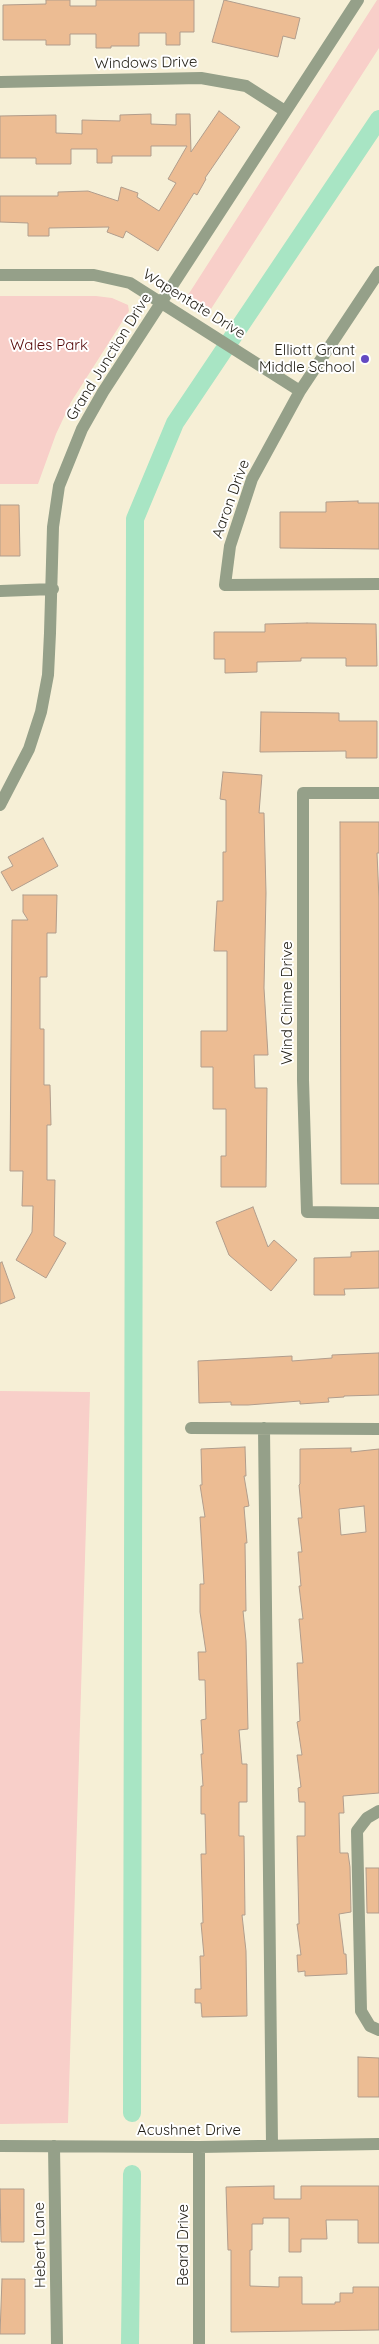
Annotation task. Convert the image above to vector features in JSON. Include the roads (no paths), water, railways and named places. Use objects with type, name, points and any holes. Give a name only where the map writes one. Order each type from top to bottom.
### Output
[{"type":"street","name":"Grand Junction Drive","points":[[0,805],[29,749],[41,712],[48,675],[53,589],[53,527],[59,486],[86,421],[358,0]]},
{"type":"street","name":"Windows Drive","points":[[0,82],[201,78],[246,86],[285,111]]},
{"type":"street","name":"Aaron Drive","points":[[379,272],[300,391],[252,480],[230,546],[225,585],[379,584]]},
{"type":"street","name":"Wapentate Drive","points":[[0,275],[94,275],[130,283],[200,325],[300,391]]},
{"type":"street","points":[[0,591],[53,589]]},
{"type":"street","name":"Wind Chime Drive","points":[[379,793],[303,793],[303,1080],[308,1212],[379,1213]]},
{"type":"street","points":[[191,1428],[379,1428]]},
{"type":"street","points":[[264,1428],[272,2145]]},
{"type":"street","points":[[379,1811],[366,1818],[358,1831],[360,2012],[370,2026],[379,2030]]},
{"type":"street","name":"Acushnet Drive","points":[[0,2146],[199,2147],[379,2144]]},
{"type":"street","name":"Hebert Lane","points":[[54,2146],[57,2344]]},
{"type":"street","name":"Beard Drive","points":[[199,2147],[199,2344]]},
{"type":"waterway","points":[[132,2113],[135,519],[175,423],[379,119]]},
{"type":"waterway","points":[[130,2344],[132,2174]]},
{"type":"place","name":"Elliott Grant Middle School","points":[[365,359]]},
{"type":"park label","name":"Wales Park","points":[[49,345]]}]
